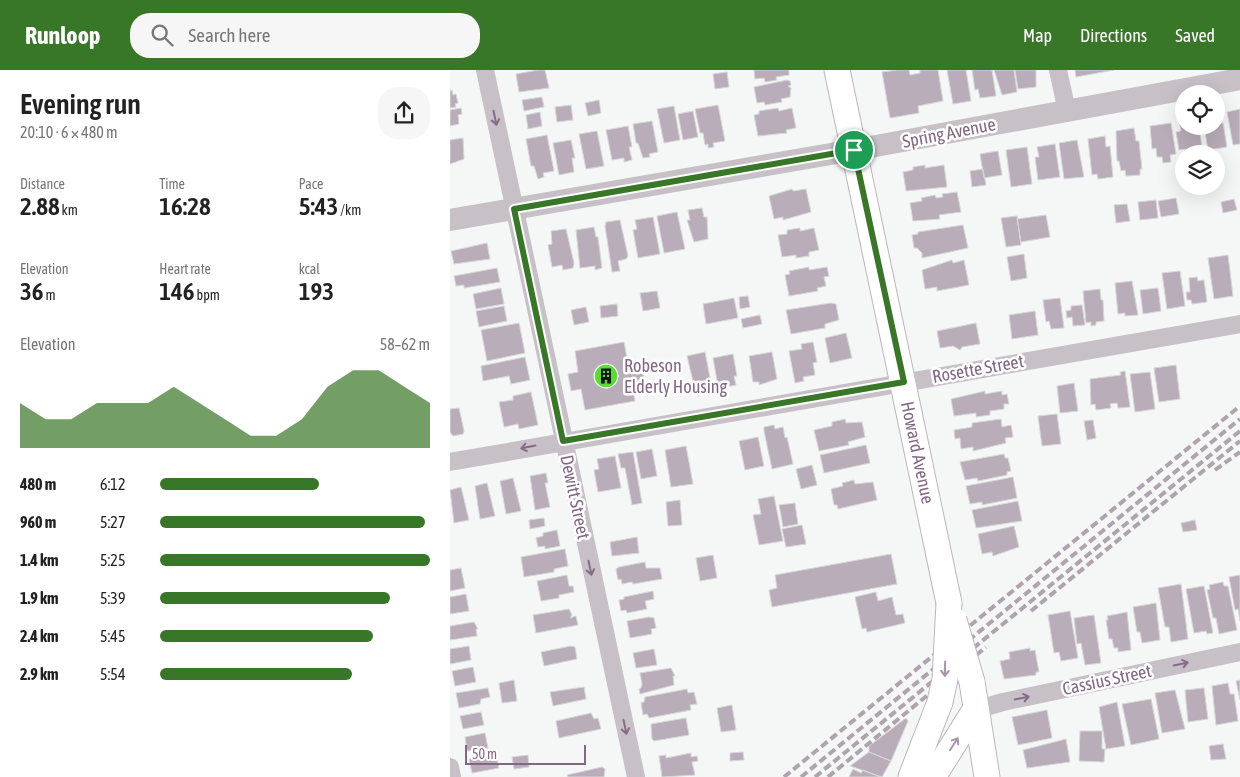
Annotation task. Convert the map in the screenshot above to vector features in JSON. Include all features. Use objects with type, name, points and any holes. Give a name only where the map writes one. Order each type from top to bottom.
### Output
[{"type":"main road","name":"Howard Avenue","points":[[837,70],[949,603],[972,682],[987,777]]},
{"type":"main road","points":[[911,777],[940,702],[945,679],[949,603]]},
{"type":"main road","points":[[933,777],[975,710]]},
{"type":"street","name":"Dewitt Street","points":[[485,70],[636,777]]},
{"type":"street","points":[[1058,70],[1067,111]]},
{"type":"street","name":"Spring Avenue","points":[[450,220],[854,150],[1240,79]]},
{"type":"street","name":"Rosette Street","points":[[450,462],[1240,324]]},
{"type":"street","name":"Cassius Street","points":[[975,710],[1002,702],[1240,652]]},
{"type":"street","points":[[450,767],[452,777]]},
{"type":"building","points":[[545,70],[549,88],[519,92],[516,74]]},
{"type":"building","points":[[754,70],[789,70],[789,75],[776,77],[777,80],[765,82],[764,78],[755,79]]},
{"type":"building","points":[[909,70],[910,75],[920,73],[920,70],[938,70],[943,101],[918,106],[919,113],[890,118],[882,72]]},
{"type":"building","points":[[947,70],[966,70],[971,101],[953,104]]},
{"type":"building","points":[[972,70],[992,70],[996,96],[980,98],[978,89],[975,90]]},
{"type":"building","points":[[994,70],[1014,70],[1017,92],[1002,95]]},
{"type":"building","points":[[1015,70],[1036,70],[1036,87],[1018,89]]},
{"type":"building","points":[[1075,70],[1114,70],[1076,77]]},
{"type":"building","points":[[727,72],[729,87],[715,89],[713,74]]},
{"type":"building","points":[[790,81],[791,85],[788,86],[791,88],[790,97],[781,99],[782,102],[765,105],[764,102],[757,103],[754,87]]},
{"type":"building","points":[[452,90],[453,95],[456,94],[458,103],[455,104],[456,107],[450,108],[450,91]]},
{"type":"building","points":[[542,97],[544,107],[524,111],[522,100]]},
{"type":"building","points":[[599,100],[601,113],[588,116],[585,103]]},
{"type":"building","points":[[571,105],[573,120],[557,122],[555,107]]},
{"type":"building","points":[[718,105],[725,141],[713,143],[714,147],[708,148],[708,144],[705,145],[703,133],[700,133],[695,109]]},
{"type":"building","points":[[674,106],[680,140],[664,143],[657,109]]},
{"type":"building","points":[[461,108],[462,114],[458,115],[459,124],[450,126],[450,110]]},
{"type":"building","points":[[778,108],[779,111],[792,108],[796,128],[786,130],[787,133],[758,136],[754,115],[759,114],[759,111]]},
{"type":"building","points":[[1240,109],[1240,144],[1233,145],[1227,112]]},
{"type":"building","points":[[693,111],[698,137],[683,140],[678,114]]},
{"type":"building","points":[[540,112],[542,126],[528,129],[526,115]]},
{"type":"building","points":[[652,121],[658,152],[649,154],[650,157],[643,158],[638,143],[636,143],[633,124]]},
{"type":"building","points":[[1171,123],[1175,154],[1170,155],[1171,162],[1163,163],[1162,157],[1157,157],[1156,148],[1152,149],[1150,126]]},
{"type":"building","points":[[628,126],[632,147],[629,147],[632,160],[624,162],[624,158],[612,160],[606,130]]},
{"type":"building","points":[[1134,128],[1136,141],[1139,141],[1142,169],[1140,169],[1140,175],[1126,176],[1125,170],[1121,171],[1119,161],[1117,161],[1116,131]]},
{"type":"building","points":[[597,131],[604,166],[586,169],[579,134]]},
{"type":"building","points":[[547,135],[554,171],[543,173],[544,177],[538,179],[534,166],[531,166],[526,139]]},
{"type":"building","points":[[1176,135],[1200,135],[1202,145],[1178,145]]},
{"type":"building","points":[[1206,135],[1225,135],[1227,147],[1225,147],[1225,145],[1207,145]]},
{"type":"building","points":[[1105,136],[1106,147],[1110,146],[1113,177],[1098,179],[1097,174],[1092,175],[1088,139]]},
{"type":"building","points":[[463,138],[464,159],[450,164],[450,140]]},
{"type":"building","points":[[571,140],[575,158],[572,158],[574,172],[559,175],[553,143]]},
{"type":"building","points":[[1077,140],[1084,177],[1064,179],[1059,143]]},
{"type":"building","points":[[1055,144],[1060,177],[1038,180],[1035,157],[1039,157],[1037,147]]},
{"type":"building","points":[[1027,147],[1032,184],[1011,187],[1006,150]]},
{"type":"building","points":[[998,151],[1002,175],[984,178],[980,154]]},
{"type":"building","points":[[925,165],[925,168],[944,165],[947,187],[906,191],[903,172],[913,170],[913,167]]},
{"type":"building","points":[[983,169],[986,185],[972,187],[970,171]]},
{"type":"building","points":[[792,189],[793,191],[806,189],[811,212],[783,220],[783,217],[774,219],[769,196]]},
{"type":"building","points":[[957,192],[961,212],[939,215],[940,219],[913,221],[910,203],[922,201],[921,198],[935,195],[936,198],[943,197],[942,194]]},
{"type":"building","points":[[1176,198],[1179,214],[1161,217],[1158,201]]},
{"type":"building","points":[[1234,199],[1237,210],[1223,213],[1221,202]]},
{"type":"building","points":[[1156,200],[1158,218],[1140,220],[1138,202]]},
{"type":"building","points":[[1127,204],[1130,221],[1116,223],[1114,205]]},
{"type":"building","points":[[702,208],[704,217],[707,217],[708,239],[694,242],[687,220],[690,220],[688,210]]},
{"type":"building","points":[[677,212],[685,249],[664,253],[657,216]]},
{"type":"building","points":[[1046,215],[1050,237],[1021,242],[1017,219]]},
{"type":"building","points":[[1017,216],[1021,245],[1006,247],[1001,218]]},
{"type":"building","points":[[653,217],[660,254],[638,258],[633,230],[637,229],[635,220]]},
{"type":"building","points":[[620,220],[628,256],[626,259],[618,261],[620,271],[612,272],[605,226],[606,222]]},
{"type":"building","points":[[963,225],[968,248],[922,258],[922,253],[917,248],[914,248],[912,235],[918,234],[918,232]]},
{"type":"building","points":[[594,227],[596,237],[598,237],[602,268],[595,270],[595,266],[580,268],[576,230]]},
{"type":"building","points":[[800,228],[800,231],[814,228],[819,250],[809,252],[809,256],[796,258],[796,255],[782,257],[778,235],[787,234],[787,230]]},
{"type":"building","points":[[566,229],[574,263],[573,268],[563,270],[562,265],[552,267],[548,245],[552,244],[551,231]]},
{"type":"building","points":[[487,243],[490,259],[454,264],[451,251]]},
{"type":"building","points":[[1024,254],[1027,278],[1011,281],[1007,257]]},
{"type":"building","points":[[1228,255],[1233,296],[1214,299],[1208,258]]},
{"type":"building","points":[[952,260],[953,263],[964,260],[969,285],[937,291],[937,287],[925,289],[922,270]]},
{"type":"building","points":[[809,267],[809,270],[827,267],[829,276],[824,277],[826,286],[817,288],[818,291],[789,296],[785,275],[790,274],[789,271]]},
{"type":"building","points":[[497,268],[500,282],[464,288],[464,285],[456,286],[454,276]]},
{"type":"building","points":[[1180,271],[1185,306],[1167,309],[1162,273]]},
{"type":"building","points":[[1197,277],[1198,281],[1204,280],[1207,302],[1192,304],[1191,300],[1187,300],[1186,292],[1190,292],[1189,278]]},
{"type":"building","points":[[1132,281],[1138,315],[1125,316],[1125,313],[1118,314],[1115,283]]},
{"type":"building","points":[[501,288],[504,304],[476,309],[473,294]]},
{"type":"building","points":[[1158,288],[1161,311],[1143,314],[1140,290]]},
{"type":"building","points":[[1100,289],[1101,300],[1103,300],[1104,321],[1096,322],[1096,325],[1091,326],[1091,322],[1086,323],[1083,291]]},
{"type":"building","points":[[657,291],[660,308],[643,311],[640,293]]},
{"type":"building","points":[[748,296],[750,307],[740,309],[739,297]]},
{"type":"building","points":[[734,298],[738,318],[706,324],[703,304]]},
{"type":"building","points":[[1060,298],[1064,328],[1051,329],[1049,321],[1046,322],[1043,300]]},
{"type":"building","points":[[831,303],[836,304],[839,320],[825,324],[825,328],[791,334],[786,310]]},
{"type":"building","points":[[617,304],[618,316],[601,318],[600,306]]},
{"type":"building","points":[[1082,305],[1085,325],[1073,326],[1072,317],[1067,318],[1066,311],[1071,310],[1071,306]]},
{"type":"building","points":[[504,306],[507,321],[479,327],[476,311]]},
{"type":"building","points":[[586,307],[589,322],[574,325],[571,310]]},
{"type":"building","points":[[1035,311],[1038,335],[1012,339],[1009,315]]},
{"type":"building","points":[[760,315],[762,324],[743,328],[741,319]]},
{"type":"building","points":[[519,323],[525,353],[487,361],[481,330]]},
{"type":"building","points":[[976,323],[980,344],[962,347],[960,350],[953,346],[940,348],[937,331]]},
{"type":"building","points":[[846,333],[852,358],[830,363],[825,338]]},
{"type":"building","name":"Robeson Elderly Housing","points":[[624,342],[628,364],[641,361],[644,379],[631,381],[635,401],[585,410],[581,389],[571,391],[568,374],[578,372],[575,351]]},
{"type":"building","points":[[813,342],[817,362],[813,363],[815,375],[803,377],[804,381],[795,383],[789,351],[802,349],[801,344]]},
{"type":"building","points":[[705,352],[712,388],[699,390],[699,394],[696,394],[687,356]]},
{"type":"building","points":[[772,352],[777,379],[759,385],[759,382],[753,382],[749,356]]},
{"type":"building","points":[[733,354],[737,376],[734,376],[736,385],[726,387],[726,391],[719,392],[713,358]]},
{"type":"building","points":[[525,357],[530,380],[511,384],[509,376],[483,381],[481,366]]},
{"type":"building","points":[[1176,365],[1180,399],[1159,402],[1154,368]]},
{"type":"building","points":[[1125,371],[1130,407],[1118,408],[1117,403],[1110,404],[1111,408],[1096,410],[1095,404],[1091,405],[1090,379],[1121,375],[1120,372]]},
{"type":"building","points":[[1150,372],[1155,409],[1135,412],[1130,374]]},
{"type":"building","points":[[1074,383],[1078,411],[1060,413],[1057,386]]},
{"type":"building","points":[[985,391],[985,394],[1002,391],[1002,395],[1007,394],[1009,404],[1004,404],[1004,409],[990,411],[990,415],[976,417],[976,413],[954,416],[951,399]]},
{"type":"building","points":[[531,392],[538,425],[519,429],[518,424],[504,427],[499,402],[513,400],[513,396]]},
{"type":"building","points":[[459,408],[464,431],[463,434],[453,436],[450,432],[450,409]]},
{"type":"building","points":[[1057,414],[1061,444],[1042,446],[1038,416]]},
{"type":"building","points":[[845,419],[846,423],[862,422],[865,437],[848,442],[849,445],[819,451],[814,430],[832,426],[832,422]]},
{"type":"building","points":[[1001,419],[1002,427],[1011,425],[1013,437],[1005,438],[1006,443],[973,451],[973,447],[961,449],[960,438],[955,439],[954,430],[972,427],[972,423]]},
{"type":"building","points":[[1093,420],[1096,438],[1087,440],[1084,421]]},
{"type":"building","points":[[774,425],[775,429],[783,427],[793,464],[772,469],[764,427]]},
{"type":"building","points":[[758,437],[764,466],[745,470],[739,441]]},
{"type":"building","points":[[866,445],[870,463],[824,473],[820,455]]},
{"type":"building","points":[[686,446],[693,484],[671,487],[665,450]]},
{"type":"building","points":[[652,449],[657,476],[641,479],[636,452]]},
{"type":"building","points":[[633,452],[642,503],[632,505],[625,468],[621,468],[618,454]]},
{"type":"building","points":[[1004,454],[1005,458],[1008,458],[1011,471],[1007,472],[1007,475],[978,481],[977,478],[965,480],[960,462]]},
{"type":"building","points":[[615,456],[621,488],[598,492],[594,470],[599,469],[597,459]]},
{"type":"building","points":[[812,465],[817,485],[801,489],[796,469]]},
{"type":"building","points":[[546,473],[548,483],[545,483],[550,507],[535,510],[530,476]]},
{"type":"building","points":[[1013,477],[1017,498],[982,505],[982,502],[970,504],[966,486]]},
{"type":"building","points":[[513,478],[521,511],[506,514],[500,481]]},
{"type":"building","points":[[854,480],[855,484],[873,482],[877,500],[838,509],[837,505],[834,505],[831,489],[843,486],[842,483]]},
{"type":"building","points":[[487,483],[495,516],[480,519],[475,486]]},
{"type":"building","points":[[461,487],[469,520],[454,523],[450,490]]},
{"type":"building","points":[[774,496],[783,541],[759,545],[753,515],[761,514],[758,499]]},
{"type":"building","points":[[680,500],[682,525],[668,526],[666,502]]},
{"type":"building","points":[[1018,501],[1022,521],[976,528],[972,510]]},
{"type":"building","points":[[795,503],[798,524],[783,527],[779,505]]},
{"type":"building","points":[[544,518],[545,526],[530,529],[529,520]]},
{"type":"building","points":[[1195,520],[1197,530],[1183,532],[1181,523]]},
{"type":"building","points":[[802,525],[806,544],[786,547],[782,529]]},
{"type":"building","points":[[1014,526],[1019,547],[993,556],[992,552],[982,554],[978,534]]},
{"type":"building","points":[[557,530],[560,546],[545,549],[545,546],[538,547],[536,538],[543,536],[543,533]]},
{"type":"building","points":[[637,537],[639,553],[612,556],[610,542]]},
{"type":"building","points":[[565,549],[568,566],[554,569],[554,572],[524,577],[521,557]]},
{"type":"building","points":[[891,554],[897,584],[772,607],[769,590],[777,588],[775,575]]},
{"type":"building","points":[[713,555],[717,578],[700,581],[696,558]]},
{"type":"building","points":[[645,562],[646,568],[660,568],[662,579],[633,584],[632,582],[622,584],[621,579],[618,580],[616,569],[619,567]]},
{"type":"building","points":[[461,568],[465,588],[450,591],[450,570]]},
{"type":"building","points":[[567,575],[569,586],[573,586],[574,592],[559,595],[559,598],[541,601],[537,581]]},
{"type":"building","points":[[1240,575],[1240,621],[1238,609],[1235,610],[1229,577]]},
{"type":"building","points":[[1223,582],[1224,586],[1228,586],[1237,630],[1219,634],[1216,618],[1213,618],[1207,590],[1210,589],[1209,585]]},
{"type":"building","points":[[1181,584],[1188,639],[1171,642],[1169,627],[1165,627],[1158,588]]},
{"type":"building","points":[[1204,586],[1213,633],[1207,634],[1206,631],[1194,633],[1186,589]]},
{"type":"building","points":[[653,591],[654,599],[645,601],[647,609],[627,613],[626,610],[621,611],[619,600],[624,599],[624,597]]},
{"type":"building","points":[[876,592],[878,601],[892,597],[896,615],[903,614],[905,623],[867,632],[866,628],[862,629],[855,597]]},
{"type":"building","points":[[466,594],[469,611],[450,614],[450,597]]},
{"type":"building","points":[[1156,603],[1160,640],[1142,643],[1140,632],[1137,632],[1133,607]]},
{"type":"building","points":[[569,609],[572,615],[570,618],[576,616],[578,625],[536,633],[533,615]]},
{"type":"building","points":[[1070,611],[1078,658],[1061,661],[1059,652],[1054,653],[1048,615]]},
{"type":"building","points":[[1127,612],[1131,650],[1118,652],[1118,648],[1114,648],[1112,639],[1109,639],[1106,620],[1108,620],[1107,616]]},
{"type":"building","points":[[1094,615],[1101,663],[1085,665],[1081,643],[1077,644],[1074,618]]},
{"type":"building","points":[[649,617],[654,618],[656,628],[651,629],[652,634],[630,638],[627,621]]},
{"type":"building","points":[[474,622],[478,629],[476,629],[477,636],[450,640],[450,626]]},
{"type":"building","points":[[469,646],[471,660],[450,664],[450,649]]},
{"type":"building","points":[[571,646],[575,647],[577,659],[544,666],[541,652]]},
{"type":"building","points":[[1030,648],[1030,651],[1035,650],[1039,672],[1036,672],[1036,675],[1004,679],[1000,661],[1010,659],[1009,652]]},
{"type":"building","points":[[654,649],[657,665],[636,668],[633,653]]},
{"type":"building","points":[[473,667],[476,682],[455,686],[452,671]]},
{"type":"building","points":[[671,668],[675,676],[673,676],[674,685],[640,694],[639,689],[642,684],[640,673]]},
{"type":"building","points":[[514,680],[517,701],[502,703],[499,683]]},
{"type":"building","points":[[1240,680],[1240,700],[1236,681]]},
{"type":"building","points":[[1228,683],[1230,694],[1234,694],[1238,721],[1216,725],[1212,686]]},
{"type":"building","points":[[584,687],[586,699],[553,706],[550,692]]},
{"type":"building","points":[[488,688],[490,697],[481,699],[480,704],[459,708],[456,693]]},
{"type":"building","points":[[1204,688],[1208,719],[1188,722],[1185,690]]},
{"type":"building","points":[[687,689],[688,693],[694,692],[697,704],[690,705],[691,710],[649,718],[647,714],[643,715],[641,703],[644,702],[645,697]]},
{"type":"building","points":[[1175,690],[1185,729],[1162,733],[1155,693]]},
{"type":"building","points":[[1151,699],[1159,739],[1131,745],[1122,704]]},
{"type":"building","points":[[1117,702],[1125,746],[1106,749],[1099,707]]},
{"type":"building","points":[[732,705],[736,730],[721,732],[717,708]]},
{"type":"building","points":[[1047,710],[1052,738],[1018,745],[1012,717]]},
{"type":"building","points":[[481,712],[484,725],[463,729],[460,716]]},
{"type":"building","points":[[591,713],[594,719],[598,718],[601,729],[559,738],[556,721]]},
{"type":"building","points":[[686,718],[689,735],[654,741],[652,739],[651,724]]},
{"type":"building","points":[[906,718],[908,721],[891,761],[869,752],[869,746]]},
{"type":"building","points":[[1080,731],[1102,731],[1102,749],[1105,749],[1104,762],[1079,761]]},
{"type":"building","points":[[485,733],[488,748],[467,751],[465,737]]},
{"type":"building","points":[[1066,739],[1070,762],[1027,768],[1023,750]]},
{"type":"building","points":[[1223,744],[1226,759],[1211,760],[1209,746]]},
{"type":"building","points":[[743,752],[744,760],[730,761],[730,753]]},
{"type":"building","points":[[869,752],[891,761],[882,777],[850,766]]},
{"type":"building","points":[[496,753],[499,768],[472,773],[469,759]]},
{"type":"building","points":[[691,753],[691,757],[697,756],[698,761],[692,762],[695,775],[662,777],[659,756],[666,755],[666,758]]},
{"type":"building","points":[[528,755],[529,767],[514,769],[512,757]]},
{"type":"building","points":[[602,767],[605,769],[604,777],[568,777],[567,775]]},
{"type":"building","points":[[853,769],[861,773],[863,770],[880,777],[849,777]]},
{"type":"railway","points":[[784,777],[1240,406]]},
{"type":"railway","points":[[801,777],[1240,419]]},
{"type":"railway","points":[[815,777],[1240,431]]},
{"type":"railway","points":[[1031,611],[1240,441]]},
{"type":"railway","points":[[1215,470],[1240,452]]},
{"type":"railway","points":[[828,777],[986,647]]},
{"type":"place","name":"Robeson Elderly Housing","points":[[606,376]]},
{"type":"route","points":[[854,150],[904,382],[563,441],[514,209],[854,150]]}]
